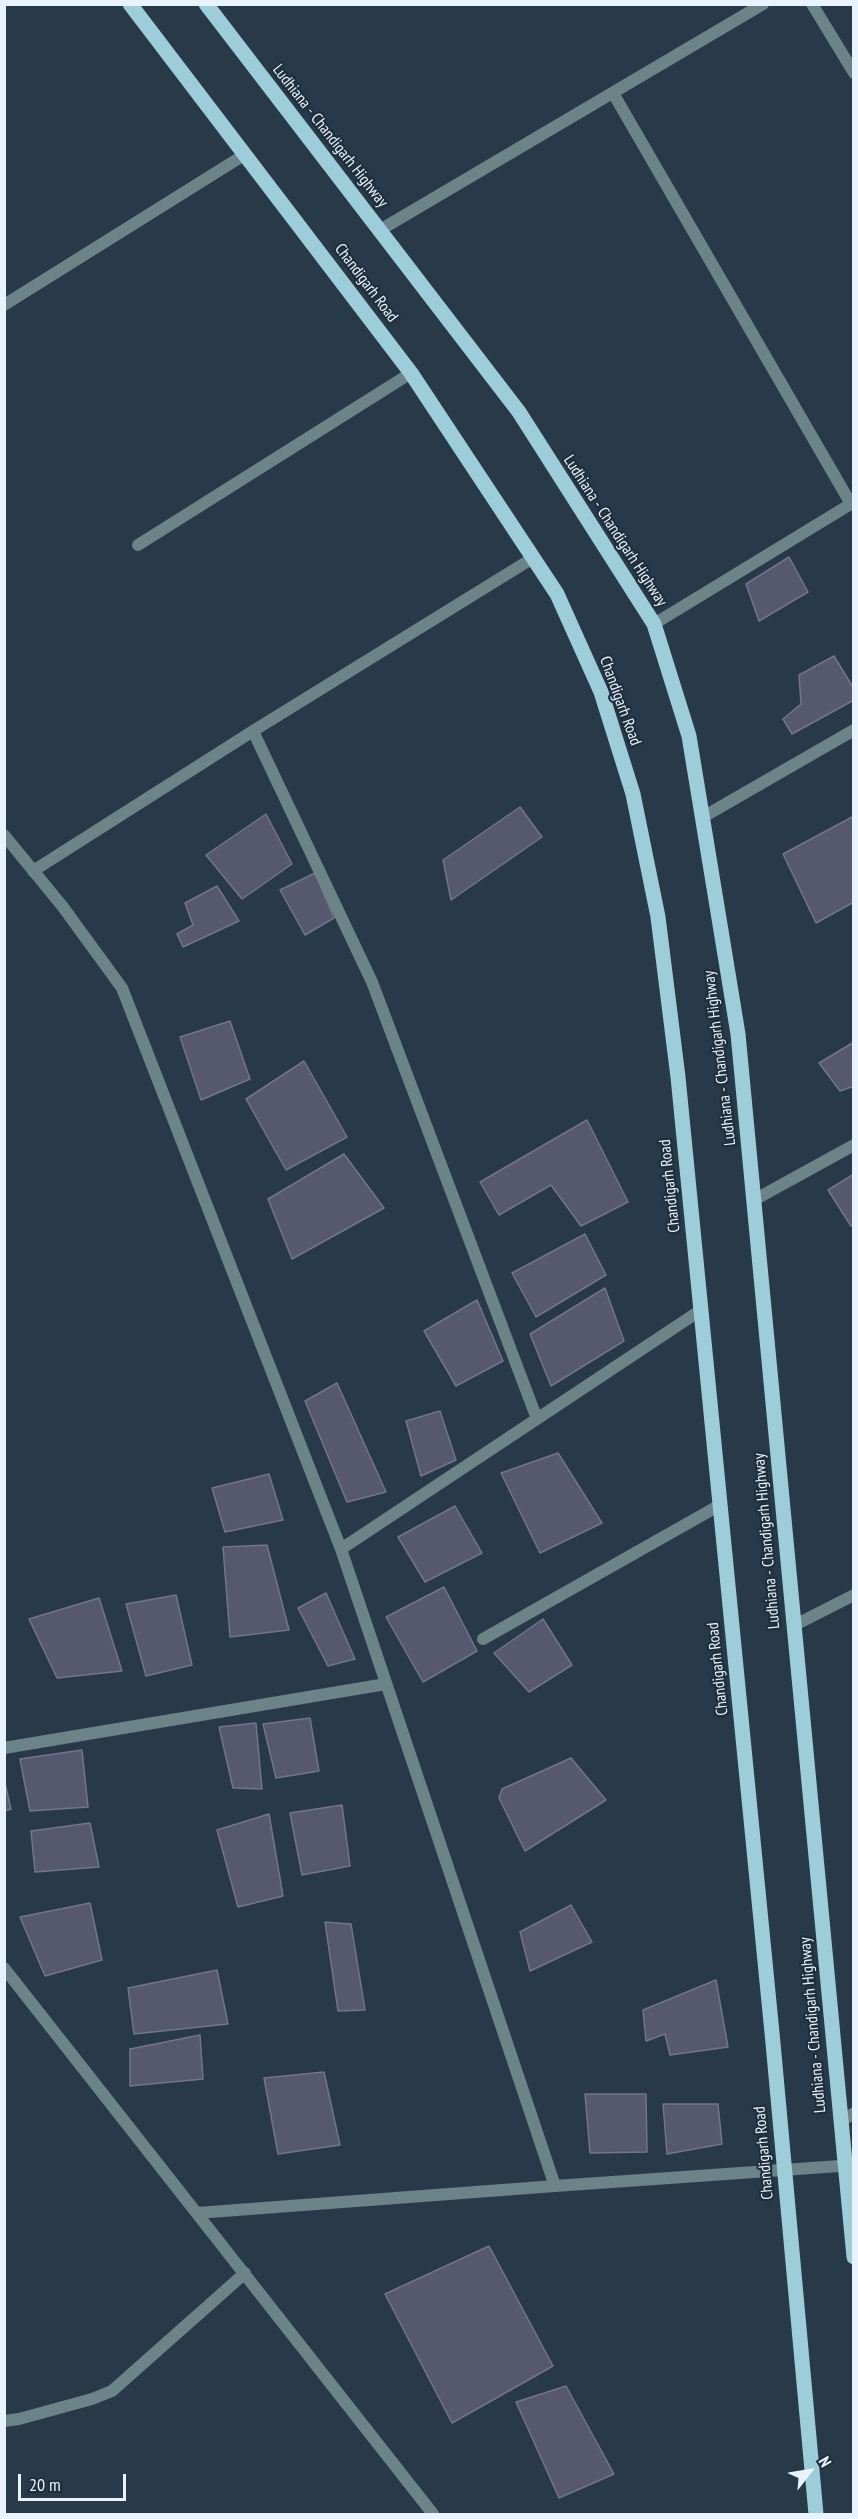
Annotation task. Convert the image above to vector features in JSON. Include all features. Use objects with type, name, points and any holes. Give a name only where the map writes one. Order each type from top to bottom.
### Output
[{"type":"main road","name":"Chandigarh Road","points":[[130,4],[411,373],[557,594],[601,692],[633,794],[658,917],[678,1077],[816,2514]]},
{"type":"main road","name":"Ludhiana - Chandigarh Highway","points":[[206,4],[519,412],[654,624],[689,736],[738,1034],[794,1626],[847,2117],[854,2257]]},
{"type":"street","points":[[380,230],[763,4]]},
{"type":"street","points":[[812,4],[854,73]]},
{"type":"street","points":[[613,93],[852,503],[654,624]]},
{"type":"street","points":[[4,305],[244,155]]},
{"type":"street","points":[[138,545],[411,373]]},
{"type":"street","points":[[33,871],[533,558]]},
{"type":"street","points":[[703,817],[854,730]]},
{"type":"street","points":[[254,731],[372,982],[537,1419]]},
{"type":"street","points":[[5,836],[122,988],[341,1549],[555,2186]]},
{"type":"street","points":[[754,1200],[854,1145]]},
{"type":"street","points":[[341,1549],[701,1310]]},
{"type":"street","points":[[483,1639],[720,1505]]},
{"type":"street","points":[[794,1626],[854,1595]]},
{"type":"street","points":[[4,1748],[386,1684]]},
{"type":"street","points":[[5,1969],[434,2514]]},
{"type":"street","points":[[197,2213],[849,2165]]},
{"type":"street","points":[[4,2421],[81,2402],[112,2391],[245,2273]]},
{"type":"building","points":[[789,557],[808,592],[759,621],[746,584]]},
{"type":"building","points":[[834,656],[854,689],[854,700],[792,734],[783,719],[801,704],[799,675]]},
{"type":"building","points":[[520,807],[542,837],[451,900],[443,860]]},
{"type":"building","points":[[266,814],[292,864],[242,899],[206,855]]},
{"type":"building","points":[[854,816],[854,902],[816,923],[783,854]]},
{"type":"building","points":[[315,873],[334,918],[305,935],[280,890]]},
{"type":"building","points":[[217,886],[239,921],[183,947],[177,934],[193,925],[185,903]]},
{"type":"building","points":[[230,1021],[250,1079],[201,1100],[180,1037]]},
{"type":"building","points":[[854,1042],[854,1086],[840,1091],[819,1063]]},
{"type":"building","points":[[304,1061],[347,1137],[286,1170],[246,1099]]},
{"type":"building","points":[[587,1120],[628,1202],[581,1226],[551,1185],[499,1215],[480,1182]]},
{"type":"building","points":[[344,1154],[384,1208],[292,1259],[268,1199]]},
{"type":"building","points":[[854,1174],[854,1225],[851,1226],[828,1190]]},
{"type":"building","points":[[585,1234],[606,1275],[536,1317],[512,1273]]},
{"type":"building","points":[[605,1288],[624,1341],[551,1386],[530,1334]]},
{"type":"building","points":[[477,1300],[503,1361],[456,1386],[424,1331]]},
{"type":"building","points":[[337,1383],[386,1492],[347,1502],[305,1401]]},
{"type":"building","points":[[440,1411],[456,1460],[421,1476],[406,1421]]},
{"type":"building","points":[[558,1453],[602,1523],[540,1553],[501,1473]]},
{"type":"building","points":[[269,1474],[283,1520],[225,1532],[212,1488]]},
{"type":"building","points":[[455,1506],[482,1553],[425,1582],[398,1537]]},
{"type":"building","points":[[267,1545],[289,1630],[230,1637],[223,1547]]},
{"type":"building","points":[[444,1587],[477,1651],[423,1682],[386,1617]]},
{"type":"building","points":[[326,1593],[355,1659],[328,1666],[298,1608]]},
{"type":"building","points":[[176,1595],[192,1665],[146,1676],[126,1604]]},
{"type":"building","points":[[99,1598],[122,1671],[57,1678],[29,1619]]},
{"type":"building","points":[[543,1619],[572,1665],[529,1692],[494,1653]]},
{"type":"building","points":[[310,1718],[319,1771],[276,1778],[263,1724]]},
{"type":"building","points":[[256,1723],[262,1789],[233,1788],[219,1727]]},
{"type":"building","points":[[82,1750],[88,1807],[30,1811],[20,1759]]},
{"type":"building","points":[[571,1758],[606,1800],[525,1851],[499,1798],[502,1789]]},
{"type":"building","points":[[4,1779],[11,1809],[4,1811]]},
{"type":"building","points":[[342,1805],[350,1866],[302,1875],[290,1813]]},
{"type":"building","points":[[269,1814],[283,1896],[238,1907],[217,1830]]},
{"type":"building","points":[[90,1823],[99,1867],[35,1872],[31,1831]]},
{"type":"building","points":[[90,1903],[102,1960],[45,1976],[20,1917]]},
{"type":"building","points":[[571,1905],[592,1942],[530,1971],[520,1932]]},
{"type":"building","points":[[325,1922],[351,1924],[365,2010],[338,2011]]},
{"type":"building","points":[[217,1970],[228,2024],[134,2034],[128,1988]]},
{"type":"building","points":[[716,1980],[728,2047],[670,2055],[665,2034],[646,2041],[643,2010]]},
{"type":"building","points":[[200,2035],[203,2079],[130,2086],[130,2049]]},
{"type":"building","points":[[324,2072],[340,2145],[278,2154],[264,2078]]},
{"type":"building","points":[[585,2094],[646,2094],[647,2152],[590,2153]]},
{"type":"building","points":[[663,2104],[718,2104],[722,2144],[667,2154]]},
{"type":"building","points":[[489,2246],[553,2366],[452,2423],[385,2294]]},
{"type":"building","points":[[566,2386],[614,2474],[559,2498],[516,2402]]}]
